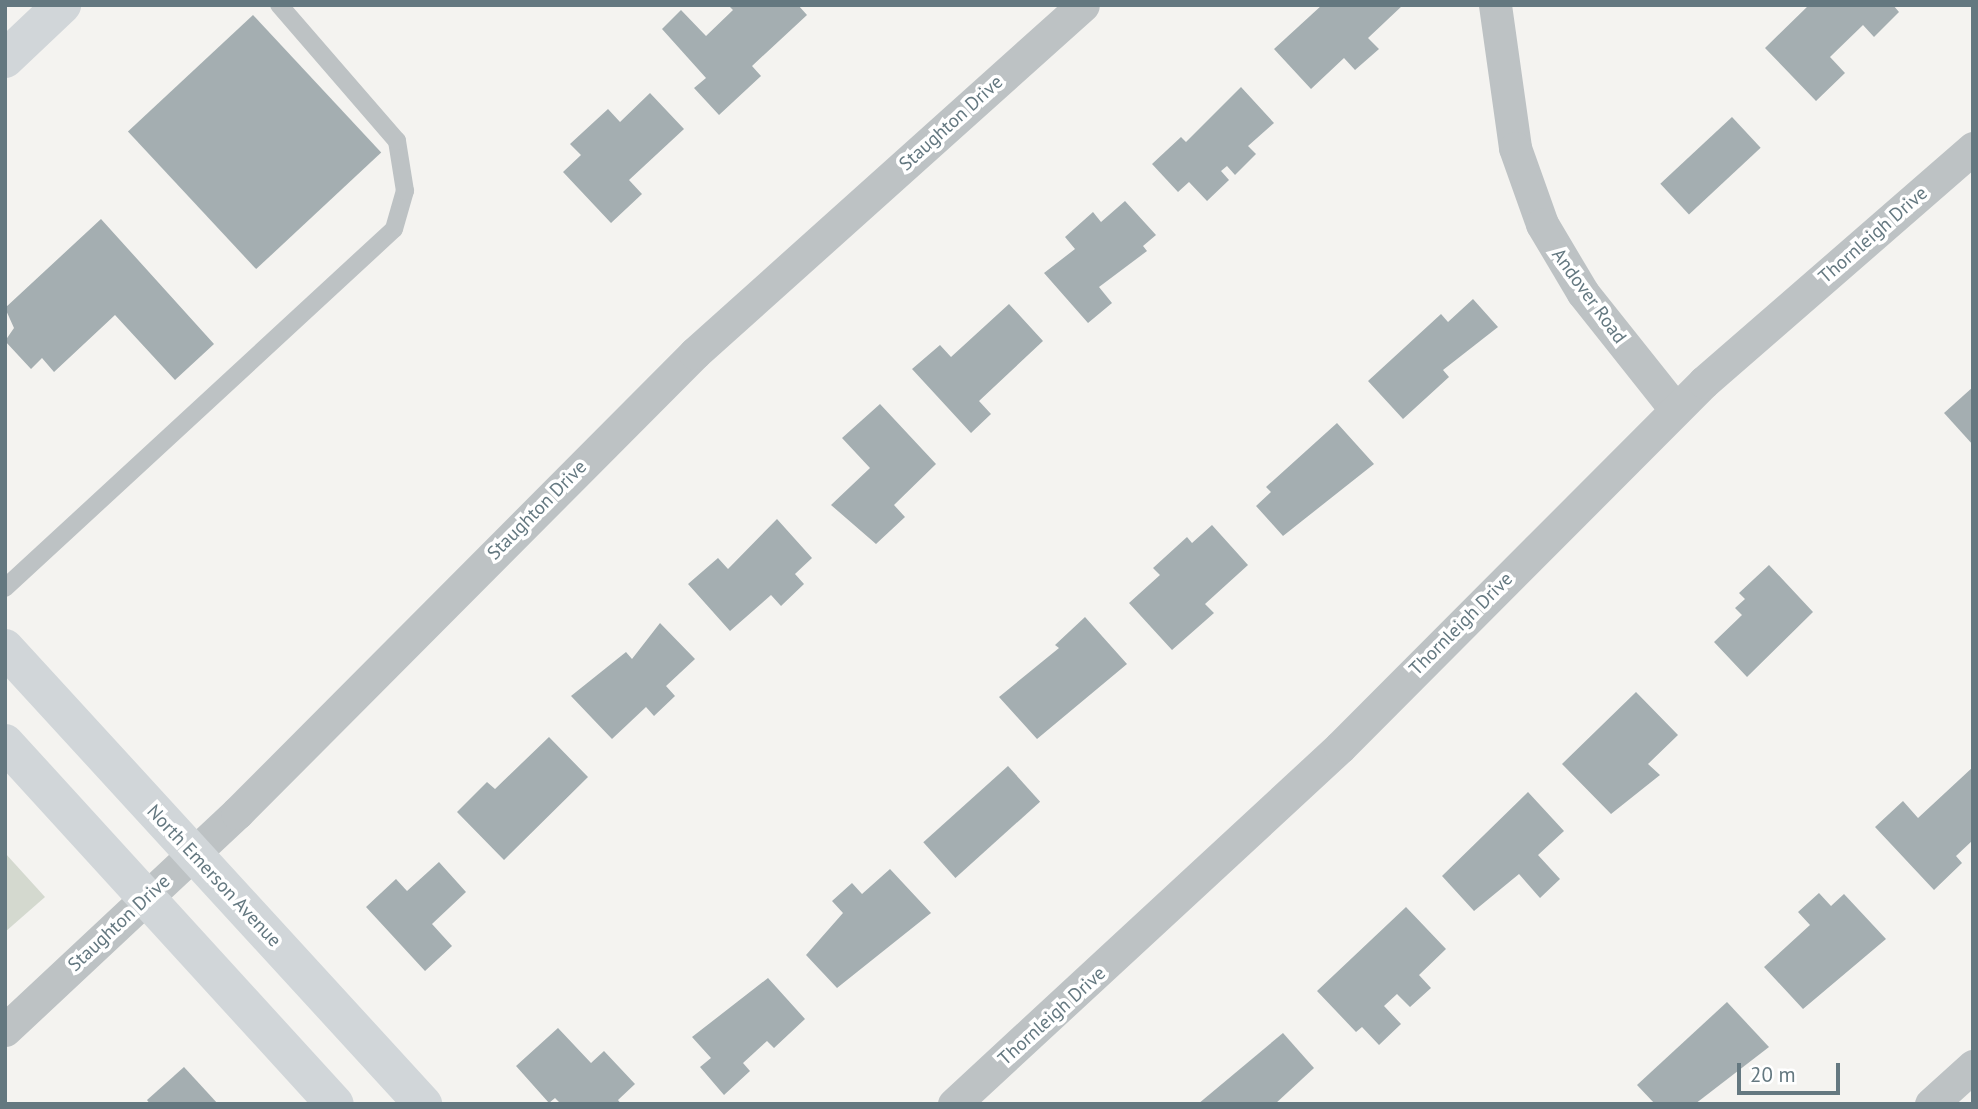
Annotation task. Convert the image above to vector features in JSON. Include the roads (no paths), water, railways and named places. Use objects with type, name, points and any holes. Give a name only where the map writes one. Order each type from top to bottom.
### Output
[{"type":"main road","points":[[5,59],[62,5]]},
{"type":"main road","name":"North Emerson Avenue","points":[[5,648],[423,1104]]},
{"type":"main road","points":[[5,743],[335,1104]]},
{"type":"street","name":"Staughton Drive","points":[[5,1030],[193,852],[695,353],[1083,5]]},
{"type":"street","name":"Andover Road","points":[[1495,5],[1515,148],[1542,224],[1583,293],[1676,410]]},
{"type":"street","name":"Thornleigh Drive","points":[[954,1104],[1340,747],[1676,410],[1973,148]]},
{"type":"street","points":[[1931,1104],[1973,1066]]},
{"type":"lane","points":[[5,588],[394,229],[405,191],[397,141],[279,5]]}]
